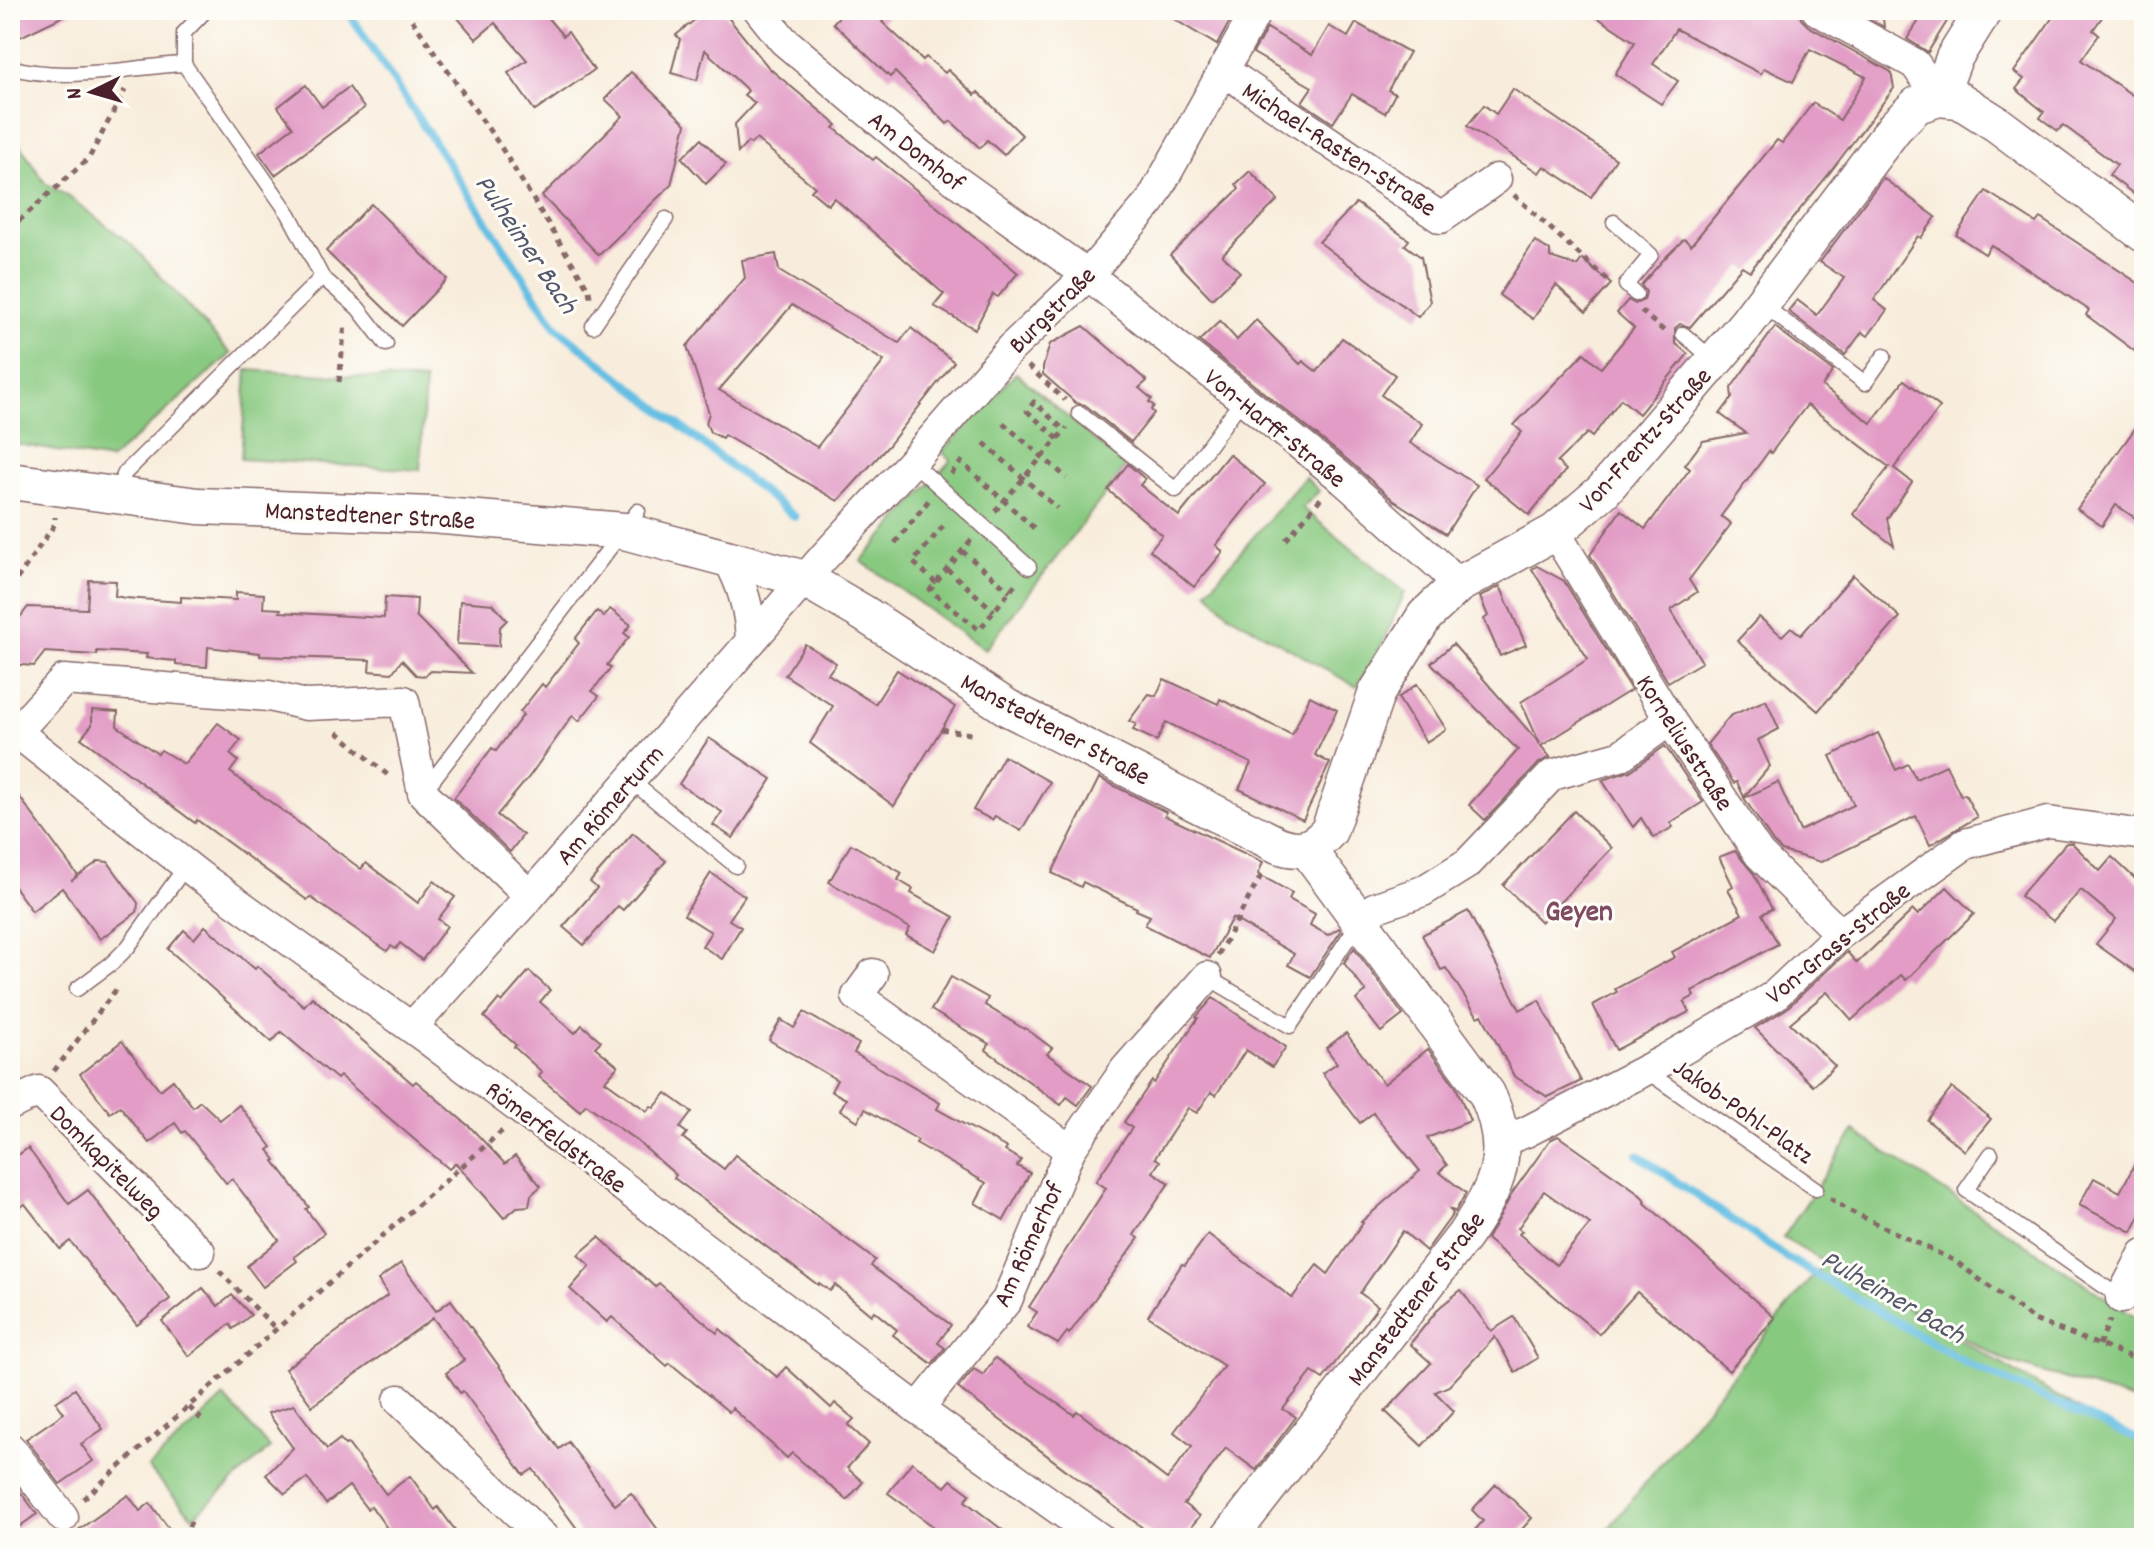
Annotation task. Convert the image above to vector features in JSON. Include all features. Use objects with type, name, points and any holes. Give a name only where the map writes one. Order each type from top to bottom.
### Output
[{"type":"street","name":"Am Domhof","points":[[759,10],[783,40],[920,155],[1088,275]]},
{"type":"street","name":"Burgstraße","points":[[805,579],[1010,349],[1088,275],[1151,201],[1257,10]]},
{"type":"street","points":[[1817,10],[1915,64],[1939,98],[1959,100],[1997,124],[2144,234]]},
{"type":"street","points":[[1939,98],[1954,58],[1984,10]]},
{"type":"street","name":"Michael-Rasten-Straße","points":[[1223,70],[1441,218],[1496,179]]},
{"type":"street","name":"Von-Frentz-Straße","points":[[1292,847],[1320,841],[1329,831],[1377,692],[1425,616],[1458,585],[1555,532],[1603,491],[1761,304],[1895,127],[1917,105],[1939,98]]},
{"type":"street","name":"Von-Harff-Straße","points":[[1088,275],[1338,475],[1458,585]]},
{"type":"street","name":"Manstedtener Straße","points":[[10,481],[198,506],[631,521],[728,559],[805,579],[863,613],[1008,708],[1292,847],[1360,922],[1487,1094],[1499,1119],[1502,1141],[1498,1172],[1488,1201],[1464,1236],[1229,1538]]},
{"type":"street","name":"Korneliusstraße","points":[[1555,532],[1670,720],[1759,854],[1840,934]]},
{"type":"street","points":[[728,559],[744,596],[751,641]]},
{"type":"street","name":"Am Römerturm","points":[[412,1027],[805,579]]},
{"type":"street","name":"Römerfeldstraße","points":[[423,793],[404,701],[306,705],[269,696],[64,680],[14,729],[186,866],[412,1027],[918,1409],[1099,1538]]},
{"type":"street","points":[[1360,922],[1374,908],[1423,891],[1468,863],[1552,775],[1620,756],[1670,720]]},
{"type":"street","points":[[423,793],[530,896]]},
{"type":"street","name":"Von-Grass-Straße","points":[[1502,1141],[1526,1132],[1644,1070],[1774,996],[1840,934],[1965,844],[2048,822],[2144,835]]},
{"type":"street","name":"Am Römerhof","points":[[873,974],[857,996],[1070,1150]]},
{"type":"street","name":"Am Römerhof","points":[[918,1409],[1007,1300],[1070,1150],[1125,1070],[1207,977]]},
{"type":"street","name":"Domkapitelweg","points":[[10,1105],[39,1091],[200,1252]]},
{"type":"street","points":[[2121,1298],[2144,1254]]},
{"type":"street","points":[[399,1400],[544,1538]]},
{"type":"street","points":[[10,1448],[63,1517]]},
{"type":"lane","points":[[206,10],[184,33],[184,64],[289,214],[322,277],[358,308],[386,344]]},
{"type":"lane","points":[[10,67],[29,73],[61,75],[184,64]]},
{"type":"lane","points":[[593,326],[666,219]]},
{"type":"lane","points":[[1614,222],[1651,255],[1626,285],[1636,294]]},
{"type":"lane","points":[[115,495],[125,473],[322,277]]},
{"type":"lane","points":[[1761,304],[1865,383],[1884,356]]},
{"type":"lane","points":[[1683,334],[1715,361]]},
{"type":"lane","points":[[1079,413],[1176,490],[1242,400]]},
{"type":"lane","points":[[912,462],[1029,567]]},
{"type":"lane","points":[[423,793],[631,521]]},
{"type":"lane","points":[[630,780],[736,866]]},
{"type":"lane","points":[[77,989],[128,947],[186,866]]},
{"type":"lane","points":[[1207,977],[1290,1026],[1360,922]]},
{"type":"lane","name":"Jakob-Pohl-Platz","points":[[1644,1070],[1816,1189]]},
{"type":"lane","points":[[1991,1154],[1966,1190],[2121,1298]]},
{"type":"path","points":[[405,10],[499,144],[589,290],[593,326]]},
{"type":"path","points":[[10,229],[89,158],[138,67]]},
{"type":"path","points":[[1496,179],[1577,252]]},
{"type":"path","points":[[339,382],[348,299]]},
{"type":"path","points":[[1018,357],[1079,413]]},
{"type":"path","points":[[1058,439],[1027,411],[1034,402],[1065,431]]},
{"type":"path","points":[[1003,423],[1067,478]]},
{"type":"path","points":[[984,443],[1057,508]]},
{"type":"path","points":[[895,543],[961,462],[1035,529]]},
{"type":"path","points":[[1286,540],[1338,475]]},
{"type":"path","points":[[10,589],[55,524],[56,487]]},
{"type":"path","points":[[936,583],[913,562],[945,524]]},
{"type":"path","points":[[962,551],[1010,591]]},
{"type":"path","points":[[979,630],[1029,567]]},
{"type":"path","points":[[947,569],[994,611]]},
{"type":"path","points":[[306,705],[411,795],[423,793]]},
{"type":"path","points":[[941,729],[976,735]]},
{"type":"path","points":[[1207,977],[1292,847]]},
{"type":"path","points":[[63,1517],[524,1111]]},
{"type":"path","points":[[1816,1189],[1846,1209],[1955,1261],[2034,1320],[2144,1362]]},
{"type":"path","points":[[200,1252],[277,1330]]},
{"type":"path","points":[[189,1407],[201,1419]]},
{"type":"path","points":[[184,1538],[193,1517]]},
{"type":"green space","points":[[10,136],[21,146],[45,183],[69,197],[132,245],[231,354],[110,460],[10,443]]},
{"type":"green space","points":[[247,370],[425,381],[420,470],[241,459]]},
{"type":"green space","points":[[1016,373],[1126,467],[985,650],[861,561],[951,460],[942,452]]},
{"type":"green space","points":[[1305,477],[1319,491],[1302,508],[1405,592],[1383,642],[1357,687],[1230,615],[1207,591]]},
{"type":"green space","points":[[1854,1131],[2144,1323],[2144,1403],[2006,1361],[1868,1286],[2144,1447],[2144,1538],[1601,1538],[1824,1262],[1783,1238]]},
{"type":"green space","points":[[224,1397],[270,1448],[193,1517],[148,1468]]},
{"type":"building","points":[[10,10],[76,10],[10,42]]},
{"type":"building","points":[[451,10],[541,10],[563,36],[568,32],[594,70],[535,111],[508,73],[527,60],[495,23],[476,39]]},
{"type":"building","points":[[707,10],[722,10],[769,68],[837,125],[834,128],[873,160],[876,157],[1018,273],[998,297],[993,294],[975,329],[934,306],[944,294],[834,198],[828,205],[811,191],[815,187],[756,139],[751,144],[748,142],[738,153],[735,124],[755,103],[744,95],[748,91],[705,50],[697,80],[671,73],[680,39],[676,35]]},
{"type":"building","points":[[845,10],[893,10],[882,22],[923,60],[926,57],[945,73],[948,70],[975,95],[978,92],[1022,135],[1004,155],[987,140],[980,148],[951,121],[947,124],[895,72],[890,77],[833,23]]},
{"type":"building","points":[[1159,10],[1236,10],[1217,45]]},
{"type":"building","points":[[1586,10],[1799,10],[1801,19],[1808,26],[1891,72],[1894,88],[1750,271],[1742,266],[1690,327],[1680,324],[1675,328],[1675,343],[1688,354],[1639,414],[1621,399],[1592,437],[1587,433],[1557,462],[1566,470],[1529,515],[1484,478],[1522,432],[1514,425],[1584,353],[1601,368],[1634,328],[1617,313],[1628,300],[1635,304],[1644,300],[1646,292],[1641,285],[1664,259],[1684,239],[1691,245],[1777,140],[1782,143],[1813,103],[1840,120],[1866,77],[1810,49],[1793,82],[1764,68],[1761,74],[1676,29],[1653,64],[1678,81],[1661,104],[1615,74],[1635,42]]},
{"type":"building","points":[[1854,10],[1882,10],[1884,27]]},
{"type":"building","points":[[1926,10],[1954,10],[1928,52],[1907,39]]},
{"type":"building","points":[[2058,10],[2107,10],[2093,30],[2099,35],[2081,60],[2144,103],[2144,202],[2109,175],[2117,165],[2063,125],[2058,131],[2040,118],[2044,112],[2016,89],[2024,79],[2014,72]]},
{"type":"building","points":[[1356,23],[1409,52],[1388,90],[1395,94],[1385,113],[1352,94],[1333,123],[1302,102],[1312,87],[1253,53],[1267,28],[1312,55],[1329,26],[1348,37]]},
{"type":"building","points":[[631,72],[686,124],[671,185],[599,255],[542,196],[623,116],[605,99]]},
{"type":"building","points":[[306,85],[322,107],[349,87],[364,108],[275,175],[259,153],[293,127],[278,107]]},
{"type":"building","points":[[1513,89],[1616,159],[1591,197],[1544,166],[1539,173],[1467,126],[1484,105],[1496,114]]},
{"type":"building","points":[[701,139],[726,164],[706,184],[682,158]]},
{"type":"building","points":[[1250,171],[1278,200],[1222,255],[1240,272],[1212,299],[1170,255],[1239,189],[1236,184]]},
{"type":"building","points":[[1883,178],[1936,217],[1921,238],[1918,236],[1874,300],[1887,310],[1868,336],[1862,332],[1845,355],[1788,311],[1797,300],[1817,315],[1844,278],[1820,262]]},
{"type":"building","points":[[1986,191],[2036,223],[2040,218],[2144,287],[2144,358],[2086,315],[2089,310],[1991,245],[1985,254],[1956,235]]},
{"type":"building","points":[[1356,203],[1409,240],[1405,245],[1421,257],[1430,302],[1418,317],[1319,242]]},
{"type":"building","points":[[371,204],[447,279],[402,326],[326,251]]},
{"type":"building","points":[[1535,241],[1550,251],[1550,257],[1577,266],[1582,259],[1611,284],[1586,312],[1556,285],[1533,319],[1499,295]]},
{"type":"building","points":[[776,254],[779,271],[899,343],[911,328],[954,362],[889,445],[838,501],[724,435],[722,438],[710,432],[706,423],[709,413],[687,346],[745,278],[742,260]],"holes":[[[792,305],[884,361],[817,447],[719,390]]]},
{"type":"building","points":[[1256,320],[1300,364],[1303,361],[1317,372],[1342,338],[1395,375],[1381,395],[1422,424],[1410,443],[1477,485],[1446,534],[1393,500],[1199,341],[1220,321],[1237,340]]},
{"type":"building","points":[[1084,326],[1147,381],[1139,388],[1152,399],[1149,402],[1154,406],[1151,410],[1154,413],[1131,442],[1085,405],[1076,403],[1043,374],[1050,344]]},
{"type":"building","points":[[1775,327],[1833,371],[1822,386],[1871,423],[1904,380],[1940,407],[1894,468],[1912,482],[1887,519],[1894,546],[1853,514],[1889,467],[1807,405],[1721,516],[1731,524],[1689,580],[1697,592],[1671,610],[1702,662],[1668,682],[1590,555],[1621,510],[1645,529],[1690,469],[1685,465],[1703,441],[1746,433],[1720,414],[1732,398],[1731,388]]},
{"type":"building","points":[[2144,416],[2144,524],[2116,505],[2102,526],[2077,509]]},
{"type":"building","points":[[1229,454],[1265,484],[1216,545],[1223,552],[1194,587],[1150,550],[1162,535],[1108,490],[1128,464],[1145,479],[1140,485],[1179,516]]},
{"type":"building","points":[[1537,566],[1564,581],[1631,690],[1541,746],[1550,757],[1539,763],[1485,820],[1469,805],[1518,750],[1431,663],[1453,644],[1540,744],[1521,702],[1588,659],[1532,569]]},
{"type":"building","points":[[1853,575],[1900,617],[1818,711],[1737,641],[1759,617],[1782,636],[1791,627],[1801,635]]},
{"type":"building","points":[[89,580],[116,581],[115,596],[125,598],[181,602],[181,597],[236,600],[236,592],[264,594],[263,608],[281,609],[280,612],[384,618],[385,597],[417,599],[416,616],[472,673],[431,671],[425,676],[416,675],[402,660],[392,673],[369,671],[370,660],[260,656],[260,653],[208,647],[207,667],[176,665],[176,661],[146,658],[147,654],[97,651],[97,655],[45,652],[34,666],[10,664],[10,630],[28,607],[87,609]]},
{"type":"building","points":[[1500,586],[1526,645],[1500,656],[1484,619],[1488,616],[1480,597]]},
{"type":"building","points":[[460,601],[493,604],[507,620],[500,627],[499,646],[457,644]]},
{"type":"building","points":[[610,609],[631,625],[624,633],[629,637],[607,665],[611,668],[592,691],[599,696],[579,721],[573,715],[529,777],[497,815],[523,835],[510,852],[454,798],[492,748],[496,751],[523,715],[520,712],[542,684],[545,687],[579,643],[575,639],[597,611],[604,617]]},
{"type":"building","points":[[805,644],[836,663],[828,674],[875,704],[897,670],[955,707],[894,806],[810,743],[833,706],[785,675]]},
{"type":"building","points":[[1164,679],[1218,704],[1220,699],[1292,735],[1310,696],[1337,710],[1315,755],[1330,763],[1303,820],[1239,789],[1251,763],[1166,722],[1157,741],[1133,730],[1136,724],[1129,721],[1149,694],[1156,696]]},
{"type":"building","points":[[1417,684],[1446,729],[1426,742],[1398,698]]},
{"type":"building","points":[[1766,700],[1779,729],[1758,740],[1770,766],[1744,797],[1737,782],[1734,783],[1707,744],[1730,716]]},
{"type":"building","points":[[92,710],[118,712],[117,726],[158,754],[161,750],[184,764],[218,723],[241,740],[230,754],[238,761],[230,772],[361,869],[366,863],[418,903],[434,881],[455,897],[438,919],[447,926],[422,960],[400,943],[396,949],[391,946],[387,951],[310,897],[307,900],[197,820],[195,823],[81,738],[92,725]]},
{"type":"building","points":[[1878,733],[1896,770],[1908,764],[1916,779],[1946,765],[1961,796],[1965,794],[1977,817],[1930,845],[1916,816],[1821,862],[1782,851],[1744,798],[1778,782],[1800,831],[1854,805],[1830,756]]},
{"type":"building","points":[[709,738],[772,779],[733,838],[713,825],[722,812],[679,784]]},
{"type":"building","points":[[1665,746],[1703,802],[1670,823],[1673,827],[1654,838],[1641,818],[1633,827],[1602,780],[1630,771]]},
{"type":"building","points":[[1004,756],[1050,782],[1021,831],[995,816],[992,820],[973,810]]},
{"type":"building","points":[[1099,778],[1166,812],[1165,816],[1263,862],[1258,874],[1292,893],[1289,899],[1315,914],[1310,925],[1328,935],[1339,928],[1341,931],[1310,977],[1288,965],[1294,954],[1232,918],[1210,958],[1145,925],[1150,916],[1137,908],[1083,882],[1081,887],[1052,873]]},
{"type":"building","points":[[10,784],[78,876],[99,861],[108,862],[138,903],[137,912],[100,939],[62,888],[32,911],[10,881]]},
{"type":"building","points":[[1574,811],[1612,848],[1541,922],[1503,885]]},
{"type":"building","points":[[633,833],[666,861],[623,910],[618,906],[584,945],[563,927],[597,888],[590,882]]},
{"type":"building","points":[[2066,843],[2072,843],[2100,871],[2112,857],[2144,887],[2144,978],[2096,944],[2116,919],[2081,890],[2053,921],[2020,896]]},
{"type":"building","points":[[851,844],[902,873],[898,880],[913,889],[911,893],[954,917],[935,951],[906,935],[910,928],[829,882]]},
{"type":"building","points":[[1735,851],[1754,874],[1772,909],[1762,914],[1778,944],[1692,991],[1694,996],[1684,1002],[1689,1012],[1616,1050],[1593,1005],[1617,992],[1615,989],[1675,957],[1672,952],[1742,914],[1728,889],[1733,886],[1719,857]]},
{"type":"building","points":[[711,873],[745,896],[729,920],[741,927],[722,959],[702,946],[711,932],[684,915]]},
{"type":"building","points":[[1947,887],[1974,914],[1906,980],[1901,975],[1852,1020],[1827,992],[1790,1023],[1835,1066],[1813,1086],[1755,1028],[1786,1009],[1847,952],[1857,963],[1913,910],[1918,915]]},
{"type":"building","points":[[1468,911],[1520,1010],[1539,1000],[1581,1081],[1548,1097],[1514,1076],[1482,1015],[1478,1017],[1446,968],[1441,970],[1422,935]]},
{"type":"building","points":[[205,926],[304,1006],[312,997],[413,1084],[416,1081],[471,1128],[505,1164],[515,1156],[541,1186],[531,1195],[529,1206],[517,1207],[504,1218],[456,1163],[449,1169],[340,1076],[337,1079],[281,1032],[272,1042],[168,949],[184,930],[194,939]]},
{"type":"building","points":[[1354,948],[1403,1015],[1381,1032],[1356,1000],[1366,992],[1344,963]]},
{"type":"building","points":[[529,971],[550,990],[540,1002],[575,1033],[582,1025],[601,1041],[595,1047],[618,1066],[605,1081],[647,1111],[651,1106],[654,1108],[666,1093],[692,1112],[680,1128],[687,1133],[683,1138],[724,1169],[735,1155],[875,1260],[871,1266],[951,1325],[938,1343],[945,1348],[932,1364],[893,1335],[897,1330],[874,1311],[871,1315],[835,1285],[830,1291],[818,1285],[674,1178],[676,1175],[637,1141],[586,1104],[580,1111],[538,1076],[542,1072],[484,1017]]},
{"type":"building","points":[[951,977],[988,998],[985,1005],[1052,1048],[1047,1054],[1092,1086],[1078,1105],[1067,1097],[1061,1105],[986,1050],[989,1044],[931,1010]]},
{"type":"building","points":[[1213,998],[1286,1047],[1272,1067],[1246,1050],[1216,1095],[1211,1092],[1197,1113],[1188,1108],[1155,1158],[1160,1161],[1153,1172],[1169,1183],[1134,1235],[1139,1238],[1069,1334],[1067,1332],[1058,1344],[1027,1327],[1037,1312],[1029,1307],[1106,1188],[1096,1181],[1132,1128],[1124,1122],[1152,1081],[1154,1083],[1196,1017]]},
{"type":"building","points":[[804,1012],[859,1044],[854,1053],[940,1103],[937,1109],[1007,1148],[1005,1151],[1021,1160],[1017,1166],[1030,1173],[1004,1220],[975,1203],[986,1183],[865,1109],[858,1121],[840,1110],[846,1099],[831,1091],[837,1080],[769,1040],[781,1020],[794,1028]]},
{"type":"building","points":[[1346,1033],[1384,1084],[1428,1049],[1456,1087],[1470,1121],[1427,1138],[1447,1165],[1439,1172],[1466,1193],[1455,1212],[1449,1208],[1453,1214],[1426,1251],[1403,1231],[1360,1293],[1378,1306],[1323,1379],[1312,1372],[1283,1409],[1296,1417],[1256,1470],[1226,1448],[1184,1504],[1200,1516],[1182,1538],[1156,1538],[958,1388],[974,1369],[983,1375],[995,1358],[1074,1415],[1077,1411],[1167,1479],[1192,1446],[1174,1432],[1224,1366],[1148,1316],[1182,1264],[1185,1265],[1208,1234],[1292,1298],[1317,1265],[1328,1274],[1361,1222],[1420,1171],[1373,1113],[1360,1123],[1322,1073],[1337,1063],[1326,1048]]},
{"type":"building","points":[[122,1041],[160,1090],[173,1080],[193,1107],[200,1101],[220,1120],[239,1105],[272,1147],[268,1150],[274,1161],[309,1207],[306,1209],[324,1233],[294,1257],[297,1261],[263,1287],[247,1266],[279,1240],[232,1179],[226,1183],[185,1131],[182,1133],[175,1123],[149,1143],[120,1106],[110,1113],[80,1074]]},
{"type":"building","points":[[1952,1088],[1991,1119],[1965,1151],[1927,1120]]},
{"type":"building","points":[[1558,1136],[1636,1191],[1645,1203],[1775,1318],[1729,1371],[1637,1292],[1599,1334],[1487,1239],[1513,1192],[1550,1140]],"holes":[[[1544,1191],[1590,1224],[1556,1265],[1519,1234],[1522,1231],[1518,1228]]]},
{"type":"building","points":[[2144,1147],[2144,1208],[2132,1232],[2079,1205],[2094,1178],[2120,1192]]},
{"type":"building","points":[[28,1148],[69,1204],[88,1190],[170,1299],[137,1325],[70,1241],[60,1249],[25,1204],[10,1215],[10,1161]]},
{"type":"building","points":[[599,1237],[655,1287],[659,1283],[717,1333],[720,1329],[777,1377],[786,1367],[831,1408],[835,1403],[854,1419],[848,1425],[869,1444],[847,1468],[863,1482],[847,1500],[792,1453],[787,1458],[732,1408],[729,1412],[670,1363],[667,1366],[612,1317],[607,1322],[570,1289],[590,1266],[578,1255]]},
{"type":"building","points":[[401,1263],[436,1311],[451,1300],[559,1449],[568,1442],[615,1505],[631,1493],[664,1538],[584,1538],[533,1469],[524,1475],[463,1391],[460,1393],[446,1373],[464,1360],[433,1318],[312,1406],[285,1369],[388,1295],[378,1280]]},
{"type":"building","points":[[203,1288],[218,1306],[232,1295],[251,1315],[233,1329],[230,1324],[189,1356],[162,1321]]},
{"type":"building","points":[[1461,1290],[1491,1331],[1514,1317],[1538,1358],[1515,1372],[1495,1337],[1449,1386],[1435,1392],[1454,1411],[1422,1446],[1384,1413],[1431,1363],[1410,1344],[1440,1307]]},
{"type":"building","points":[[75,1389],[103,1429],[81,1444],[93,1461],[60,1484],[26,1439],[64,1413],[56,1402]]},
{"type":"building","points":[[294,1405],[327,1449],[340,1439],[345,1445],[348,1444],[386,1494],[410,1476],[461,1538],[394,1538],[371,1506],[367,1509],[349,1486],[326,1504],[307,1478],[285,1494],[266,1475],[293,1448],[268,1413]]},
{"type":"building","points":[[912,1462],[945,1487],[951,1480],[970,1494],[965,1501],[1013,1538],[949,1538],[888,1493]]},
{"type":"building","points":[[10,1478],[37,1514],[10,1533]]},
{"type":"building","points":[[1496,1484],[1532,1518],[1514,1538],[1468,1538],[1483,1521],[1472,1510]]},
{"type":"building","points":[[128,1495],[140,1511],[150,1503],[176,1538],[67,1538]]},
{"type":"waterway","name":"Pulheimer Bach","points":[[347,10],[557,328],[795,517]]},
{"type":"waterway","name":"Pulheimer Bach","points":[[1638,1155],[1786,1257],[1966,1363],[2144,1442]]},
{"type":"district","name":"Geyen","points":[[1579,910]]}]
